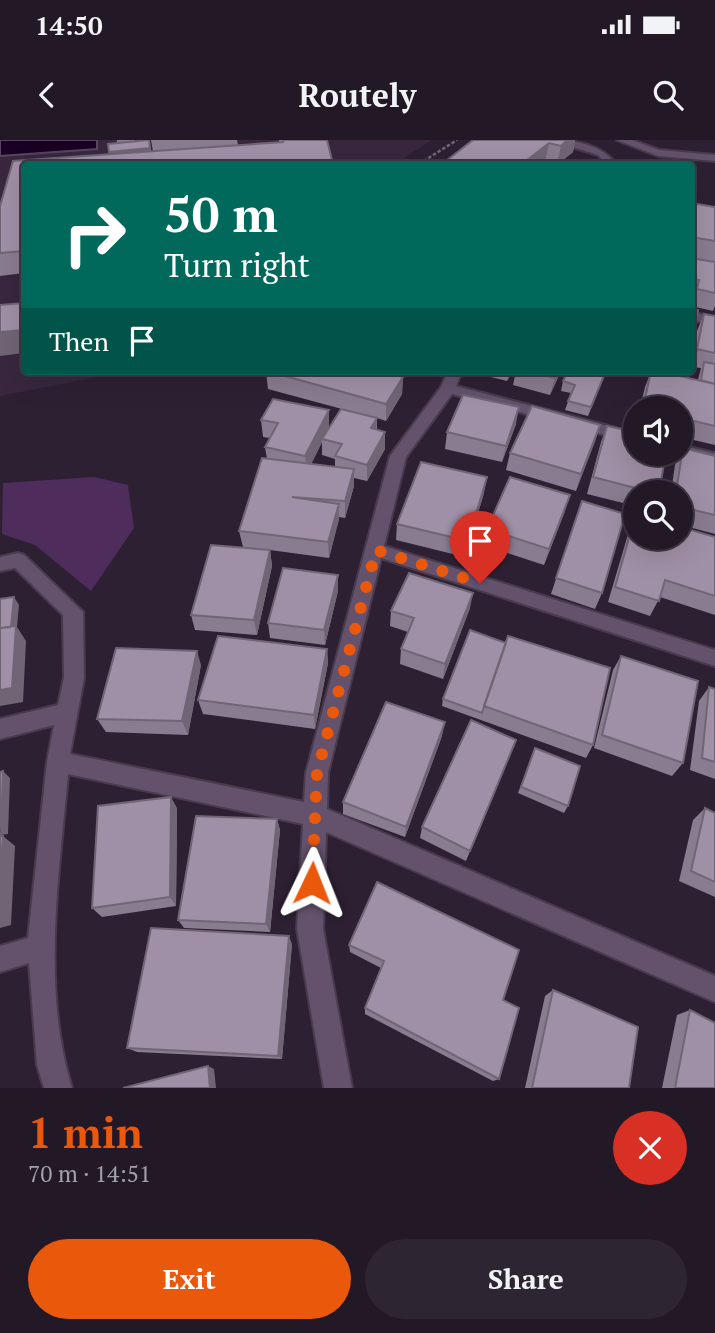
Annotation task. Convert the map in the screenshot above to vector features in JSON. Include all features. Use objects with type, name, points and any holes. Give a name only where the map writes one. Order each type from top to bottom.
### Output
[{"type":"street","points":[[555,140],[602,153],[609,161]]},
{"type":"street","points":[[622,140],[658,153],[715,158]]},
{"type":"street","points":[[658,153],[709,144]]},
{"type":"street","points":[[655,161],[658,153]]},
{"type":"street","points":[[695,317],[715,321]]},
{"type":"street","points":[[338,1088],[310,929],[317,773],[398,456],[451,379],[623,434]]},
{"type":"street","points":[[693,453],[715,459]]},
{"type":"street","points":[[376,550],[715,658]]},
{"type":"street","points":[[0,564],[18,560],[73,612],[74,678],[58,762],[40,947],[51,1065],[58,1088]]},
{"type":"street","points":[[0,729],[68,712]]},
{"type":"street","points":[[58,762],[314,815],[715,989]]},
{"type":"street","points":[[0,960],[40,947]]},
{"type":"path","points":[[424,161],[457,140]]},
{"type":"shaded area","points":[[0,140],[432,140],[400,161],[21,161],[21,375],[108,375],[0,396]]},
{"type":"shaded area","points":[[0,140],[97,140],[97,149],[0,156]]},
{"type":"shaded area","points":[[94,477],[128,485],[134,528],[91,591],[35,545],[2,534],[3,483]]},
{"type":"building","points":[[149,140],[150,148],[109,152],[108,144]]},
{"type":"building","points":[[327,140],[332,161],[21,161],[21,251],[0,253],[0,206],[13,161]]},
{"type":"building","points":[[473,140],[567,140],[561,146],[549,143],[526,161],[446,161]]},
{"type":"building","points":[[695,204],[715,207],[715,241],[695,238]]},
{"type":"building","points":[[695,259],[715,262],[715,293],[697,289],[699,280],[695,279]]},
{"type":"building","points":[[21,303],[21,330],[0,332],[0,305]]},
{"type":"building","points":[[704,314],[715,316],[715,353],[697,349]]},
{"type":"building","points":[[704,362],[715,364],[715,384],[701,380]]},
{"type":"building","points":[[281,375],[403,377],[386,404]]},
{"type":"building","points":[[566,375],[604,375],[591,407],[568,401],[575,385],[563,381]]},
{"type":"building","points":[[650,375],[675,375],[715,384],[715,426],[693,421],[693,396],[646,396]]},
{"type":"building","points":[[463,395],[519,407],[506,446],[447,432]]},
{"type":"building","points":[[273,399],[329,410],[305,456],[265,447],[278,423],[261,420]]},
{"type":"building","points":[[532,406],[600,425],[581,474],[510,453]]},
{"type":"building","points":[[341,409],[377,418],[371,428],[385,432],[367,465],[335,456],[342,444],[322,439]]},
{"type":"building","points":[[607,426],[623,429],[623,466],[664,466],[661,480],[623,480],[623,485],[593,477]]},
{"type":"building","points":[[693,450],[715,456],[715,515],[693,510],[693,480],[678,480],[680,466],[693,466]]},
{"type":"building","points":[[262,458],[354,469],[345,501],[292,497],[339,504],[328,542],[239,531]]},
{"type":"building","points":[[421,462],[487,477],[468,541],[397,524]]},
{"type":"building","points":[[510,477],[570,495],[549,549],[487,529]]},
{"type":"building","points":[[582,501],[623,513],[602,593],[556,578]]},
{"type":"building","points":[[693,531],[715,537],[715,596],[665,580],[659,601],[615,587],[626,550],[693,550]]},
{"type":"building","points":[[211,545],[270,550],[254,620],[191,615]]},
{"type":"building","points":[[283,568],[338,575],[324,630],[268,623]]},
{"type":"building","points":[[409,573],[473,593],[445,664],[401,649],[414,618],[391,611]]},
{"type":"building","points":[[14,597],[11,627],[0,628],[0,599]]},
{"type":"building","points":[[16,626],[12,688],[0,690],[0,628]]},
{"type":"building","points":[[470,630],[506,643],[482,713],[443,699]]},
{"type":"building","points":[[218,636],[327,649],[314,715],[198,700]]},
{"type":"building","points":[[508,636],[610,668],[593,745],[484,706]]},
{"type":"building","points":[[116,648],[197,651],[182,721],[97,719]]},
{"type":"building","points":[[621,656],[698,681],[683,763],[602,735]]},
{"type":"building","points":[[709,687],[715,689],[715,762],[702,758]]},
{"type":"building","points":[[386,702],[445,722],[406,827],[343,802]]},
{"type":"building","points":[[471,720],[516,740],[470,851],[422,827]]},
{"type":"building","points":[[535,748],[580,766],[568,806],[521,787]]},
{"type":"building","points":[[3,771],[1,828],[0,828],[0,772]]},
{"type":"building","points":[[171,797],[170,897],[92,908],[98,806]]},
{"type":"building","points":[[705,808],[715,813],[715,882],[691,871]]},
{"type":"building","points":[[196,816],[277,819],[266,924],[178,920]]},
{"type":"building","points":[[0,836],[3,836],[0,875]]},
{"type":"building","points":[[377,882],[519,950],[503,1000],[519,1008],[499,1079],[365,1008],[384,961],[349,945]]},
{"type":"building","points":[[151,928],[289,936],[278,1056],[127,1048]]},
{"type":"building","points":[[553,990],[638,1027],[629,1088],[532,1088]]},
{"type":"building","points":[[690,1010],[715,1023],[715,1088],[675,1088]]},
{"type":"building","points":[[208,1066],[210,1088],[123,1088]]},
{"type":"route","points":[[312,883],[317,773],[376,550],[480,583]]}]
